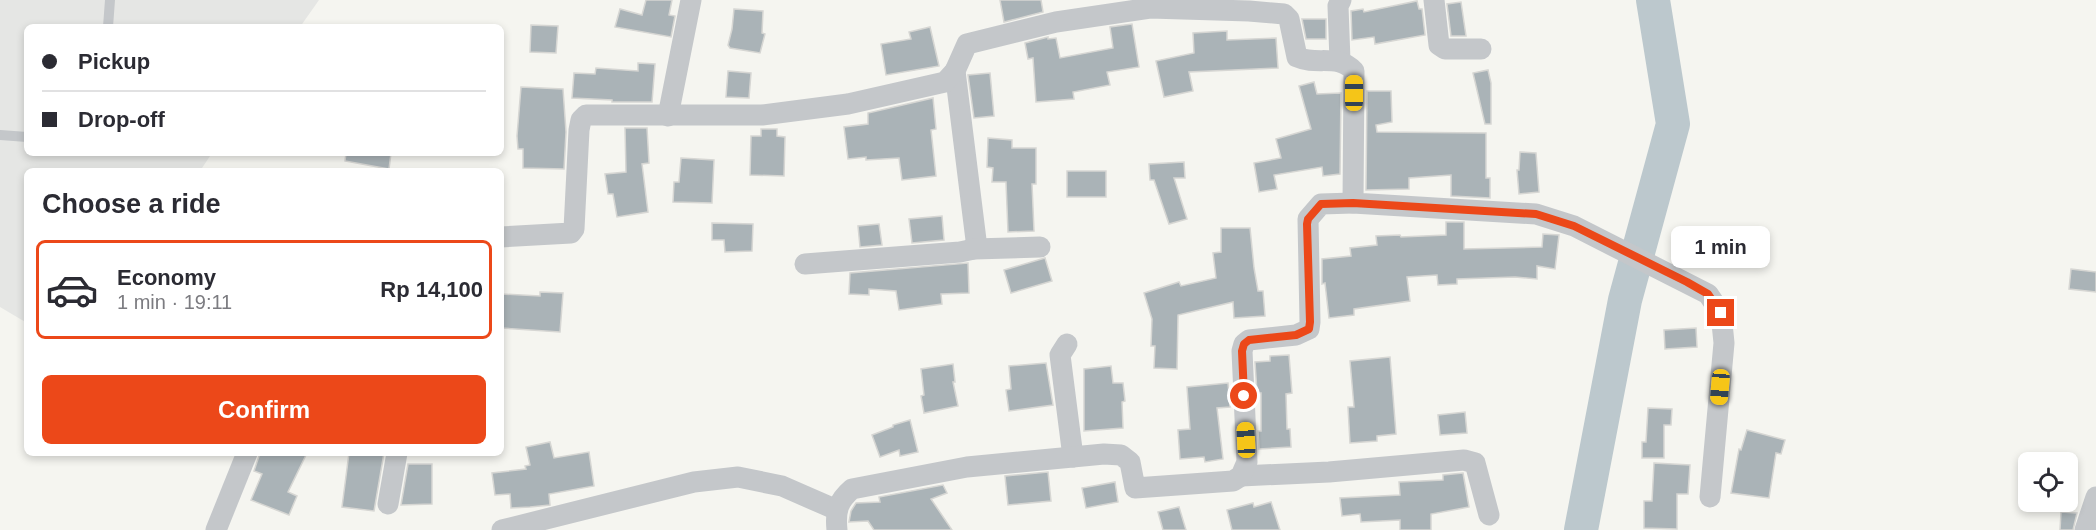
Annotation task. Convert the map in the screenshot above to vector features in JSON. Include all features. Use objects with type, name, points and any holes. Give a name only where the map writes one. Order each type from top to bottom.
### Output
[{"type":"street","points":[[668,116],[691,0]]},
{"type":"street","points":[[1340,61],[1338,6],[1341,0]]},
{"type":"street","points":[[1434,0],[1439,45],[1445,49],[1481,49]]},
{"type":"street","points":[[504,237],[571,233],[574,230],[579,130],[581,120],[586,115],[762,115],[848,104],[945,82],[955,71],[967,44],[974,41],[1149,4],[1284,14],[1289,19],[1297,57],[1340,61],[1347,64],[1354,71],[1353,203]]},
{"type":"street","points":[[955,71],[976,240],[974,249]]},
{"type":"street","points":[[1241,476],[1246,462],[1242,351],[1244,344],[1249,340],[1296,335],[1309,329],[1308,219],[1321,204],[1353,203],[1536,214],[1574,226],[1708,294],[1721,313],[1724,343],[1710,497]]},
{"type":"street","points":[[805,264],[974,249],[1040,247]]},
{"type":"street","points":[[1067,344],[1060,355],[1073,457]]},
{"type":"street","points":[[502,530],[694,482],[738,477],[782,486],[837,520],[841,498],[852,489],[967,467],[1104,454],[1120,455],[1130,462],[1135,488],[1233,481],[1241,476],[1329,472],[1464,460],[1475,463],[1489,515]]},
{"type":"street","points":[[216,530],[246,456]]},
{"type":"street","points":[[388,504],[396,456]]},
{"type":"street","points":[[2085,530],[2096,498]]},
{"type":"lane","points":[[108,24],[110,0]]},
{"type":"lane","points":[[0,135],[24,137]]},
{"type":"shaded area","points":[[0,0],[319,0],[302,24],[24,24],[24,156],[210,156],[202,168],[24,168],[24,321],[0,307]]},
{"type":"building","points":[[646,0],[672,0],[669,15],[675,16],[671,37],[615,27],[620,9],[642,15]]},
{"type":"building","points":[[1000,0],[1041,0],[1043,12],[1004,22]]},
{"type":"building","points":[[1417,1],[1419,9],[1422,9],[1425,35],[1375,44],[1374,37],[1352,40],[1351,11],[1363,9],[1364,12]]},
{"type":"building","points":[[1461,2],[1466,36],[1451,36],[1447,4]]},
{"type":"building","points":[[734,9],[763,11],[762,33],[765,34],[760,53],[730,48],[728,45]]},
{"type":"building","points":[[1302,19],[1326,19],[1326,39],[1306,39]]},
{"type":"building","points":[[1132,24],[1139,67],[1107,72],[1110,85],[1073,92],[1074,99],[1036,102],[1033,58],[1028,59],[1025,43],[1048,37],[1048,39],[1056,38],[1060,58],[1113,48],[1110,27]]},
{"type":"building","points":[[531,25],[558,26],[556,53],[530,52]]},
{"type":"building","points":[[930,27],[939,66],[886,75],[881,44],[911,39],[909,32]]},
{"type":"building","points":[[1227,31],[1227,40],[1276,38],[1278,68],[1189,72],[1193,91],[1164,97],[1156,61],[1194,53],[1193,33]]},
{"type":"building","points":[[638,63],[655,64],[652,102],[612,102],[612,100],[572,98],[574,73],[595,74],[596,68],[638,71]]},
{"type":"building","points":[[1488,70],[1491,83],[1491,124],[1485,124],[1473,73]]},
{"type":"building","points":[[728,71],[751,73],[749,98],[726,97]]},
{"type":"building","points":[[990,73],[994,116],[974,118],[968,75]]},
{"type":"building","points":[[1314,82],[1317,94],[1341,93],[1340,174],[1323,176],[1322,167],[1274,175],[1277,189],[1259,192],[1254,163],[1281,158],[1276,139],[1311,129],[1299,86]]},
{"type":"building","points":[[521,87],[563,89],[566,132],[564,169],[523,168],[523,149],[518,149],[517,136]]},
{"type":"building","points":[[1367,91],[1391,91],[1392,122],[1376,125],[1377,132],[1486,133],[1486,178],[1490,178],[1490,198],[1451,196],[1451,175],[1409,178],[1409,189],[1366,190]]},
{"type":"building","points":[[933,98],[936,129],[931,130],[936,176],[902,180],[899,158],[848,159],[844,127],[868,124],[868,113]]},
{"type":"building","points":[[625,128],[647,128],[649,163],[642,164],[648,212],[617,217],[613,194],[608,194],[605,174],[626,172]]},
{"type":"building","points":[[761,129],[777,129],[777,136],[785,137],[784,176],[750,175],[751,136],[761,136]]},
{"type":"building","points":[[988,138],[1012,140],[1012,148],[1036,148],[1036,184],[1032,184],[1034,231],[1008,232],[1006,182],[992,182],[993,168],[987,167]]},
{"type":"building","points":[[1520,152],[1536,153],[1539,192],[1519,194],[1517,170],[1519,170]]},
{"type":"building","points":[[346,156],[391,156],[389,168],[345,161]]},
{"type":"building","points":[[681,158],[714,160],[712,203],[673,202],[674,182],[679,182]]},
{"type":"building","points":[[1184,162],[1185,178],[1174,178],[1187,219],[1169,224],[1154,180],[1150,180],[1149,164]]},
{"type":"building","points":[[1067,171],[1106,171],[1106,197],[1067,197]]},
{"type":"building","points":[[942,216],[944,240],[912,243],[909,219]]},
{"type":"building","points":[[1446,222],[1464,222],[1464,249],[1542,247],[1543,234],[1559,235],[1555,269],[1537,266],[1537,279],[1515,277],[1457,279],[1457,284],[1438,285],[1437,275],[1407,277],[1410,301],[1354,309],[1354,315],[1329,318],[1325,283],[1322,284],[1322,259],[1351,256],[1350,248],[1377,245],[1376,236],[1446,235]]},
{"type":"building","points":[[712,223],[753,224],[752,251],[725,252],[724,240],[712,240]]},
{"type":"building","points":[[879,224],[882,245],[860,247],[858,226]]},
{"type":"building","points":[[1221,228],[1250,228],[1254,268],[1258,291],[1263,291],[1265,316],[1234,318],[1233,302],[1178,315],[1177,369],[1154,368],[1155,346],[1151,346],[1152,319],[1144,293],[1179,282],[1181,286],[1216,278],[1213,253],[1221,252]]},
{"type":"building","points":[[1045,258],[1052,281],[1011,293],[1004,270]]},
{"type":"building","points":[[968,263],[969,293],[941,294],[942,304],[899,310],[896,291],[869,289],[869,295],[849,294],[850,273]]},
{"type":"building","points":[[2071,269],[2096,272],[2096,292],[2069,289]]},
{"type":"building","points":[[540,292],[563,293],[560,332],[504,328],[504,294],[540,296]]},
{"type":"building","points":[[1696,328],[1697,347],[1665,349],[1664,330]]},
{"type":"building","points":[[1289,355],[1292,393],[1286,394],[1287,429],[1290,429],[1291,447],[1259,449],[1261,393],[1257,393],[1255,362],[1270,361],[1270,356]]},
{"type":"building","points":[[1390,357],[1396,434],[1377,436],[1377,441],[1350,443],[1348,407],[1354,407],[1350,361]]},
{"type":"building","points":[[1046,363],[1053,405],[1009,411],[1006,390],[1011,389],[1009,366]]},
{"type":"building","points":[[953,364],[955,382],[953,382],[958,406],[924,413],[921,396],[924,395],[921,369]]},
{"type":"building","points":[[1111,366],[1113,383],[1123,383],[1125,401],[1122,402],[1123,428],[1084,431],[1084,369]]},
{"type":"building","points":[[1228,383],[1230,407],[1217,408],[1223,459],[1205,462],[1204,457],[1180,459],[1178,430],[1190,429],[1187,387]]},
{"type":"building","points":[[1648,408],[1672,409],[1671,425],[1664,425],[1664,458],[1642,458],[1642,442],[1646,442]]},
{"type":"building","points":[[1465,412],[1467,433],[1440,435],[1438,415]]},
{"type":"building","points":[[910,420],[918,452],[900,456],[899,450],[880,457],[872,435]]},
{"type":"building","points":[[1747,430],[1785,440],[1781,454],[1776,453],[1769,498],[1731,493],[1739,449],[1741,450]]},
{"type":"building","points":[[550,442],[554,458],[589,452],[594,486],[549,494],[550,505],[511,508],[510,494],[495,495],[492,473],[526,469],[525,466],[530,465],[526,447]]},
{"type":"building","points":[[259,456],[306,456],[288,492],[297,496],[289,515],[251,500],[262,474],[254,471]]},
{"type":"building","points":[[349,456],[383,456],[374,511],[342,507]]},
{"type":"building","points":[[1654,463],[1690,465],[1688,494],[1677,494],[1677,529],[1644,528],[1644,501],[1652,501]]},
{"type":"building","points":[[408,464],[432,464],[432,504],[401,505]]},
{"type":"building","points":[[1048,472],[1051,501],[1008,505],[1005,476]]},
{"type":"building","points":[[1463,473],[1469,507],[1431,514],[1431,530],[1400,530],[1400,520],[1361,522],[1360,514],[1342,516],[1340,498],[1400,495],[1399,482],[1443,480],[1443,475]]},
{"type":"building","points":[[1115,482],[1118,502],[1086,508],[1082,488]]},
{"type":"building","points":[[943,485],[947,493],[931,499],[952,530],[874,530],[868,521],[849,522],[851,511],[856,503],[880,502],[879,497]]},
{"type":"building","points":[[1271,502],[1280,530],[1232,530],[1227,510],[1253,503],[1254,507]]},
{"type":"building","points":[[1179,507],[1186,530],[1163,530],[1158,512]]},
{"type":"building","points":[[2061,512],[2077,513],[2073,530],[2060,530]]},
{"type":"waterway","points":[[1581,530],[1625,300],[1673,124],[1653,0]]},
{"type":"route","points":[[1244,396],[1242,351],[1244,344],[1249,340],[1296,335],[1309,329],[1307,224],[1308,219],[1321,204],[1353,203],[1536,214],[1574,226],[1687,282],[1708,294],[1721,313]]}]
